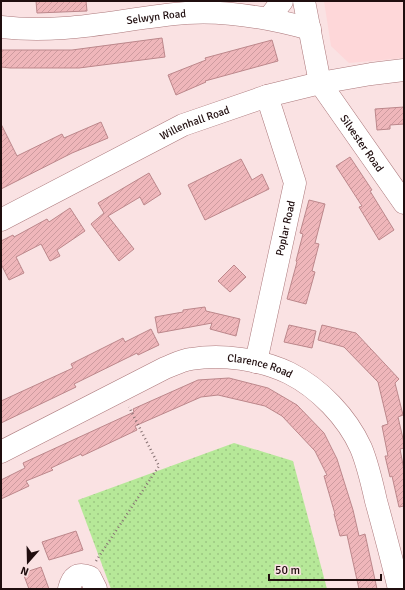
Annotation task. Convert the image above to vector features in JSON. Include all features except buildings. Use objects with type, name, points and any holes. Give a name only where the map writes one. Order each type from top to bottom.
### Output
[{"type":"street","points":[[269,18],[282,1]]},
{"type":"street","points":[[304,1],[320,83]]},
{"type":"street","name":"Selwyn Road","points":[[1,26],[27,29],[66,28],[187,13],[210,13],[269,18],[310,29]]},
{"type":"street","name":"Willenhall Road","points":[[1,220],[183,125],[267,96],[320,83],[404,70]]},
{"type":"street","name":"Silvester Road","points":[[320,83],[404,203]]},
{"type":"street","name":"Poplar Road","points":[[256,362],[295,183],[267,96]]},
{"type":"street","name":"Clarence Road","points":[[1,452],[165,368],[189,359],[210,357],[232,358],[256,362],[289,373],[314,390],[336,410],[350,426],[361,449],[368,470],[400,589]]},
{"type":"street","points":[[69,589],[72,580],[76,576],[83,574],[91,582]]},
{"type":"path","points":[[91,582],[159,466],[121,390]]},
{"type":"shaded area","points":[[324,1],[404,1],[404,58],[349,63],[331,46]]},
{"type":"green space","points":[[234,443],[293,461],[327,589],[111,589],[78,500]]}]
